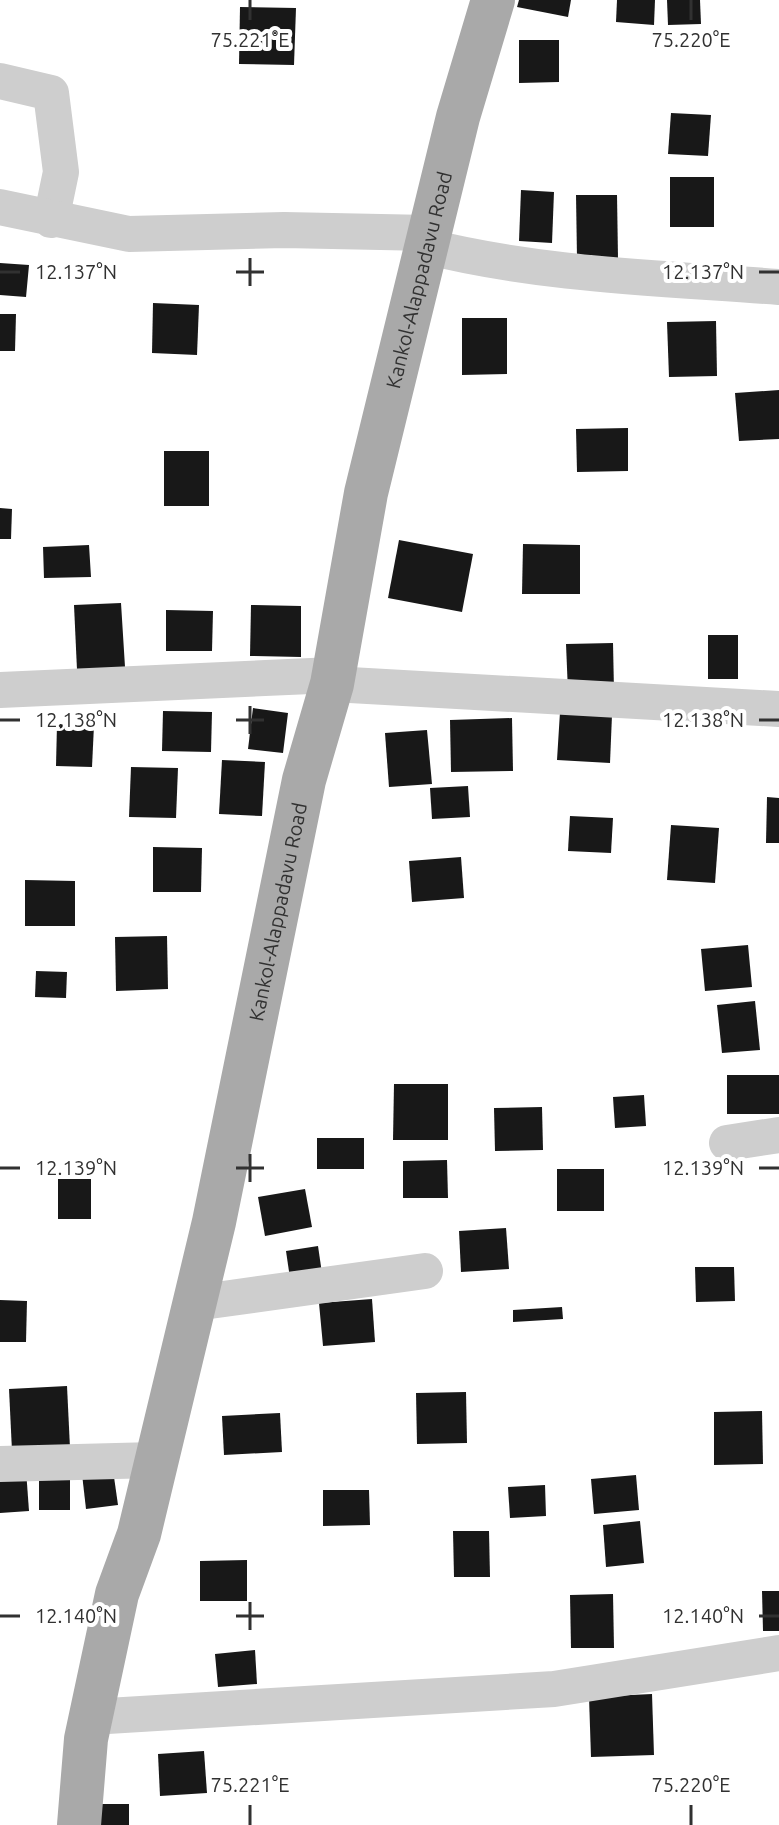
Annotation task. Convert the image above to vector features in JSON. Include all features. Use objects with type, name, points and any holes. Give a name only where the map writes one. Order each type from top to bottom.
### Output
[{"type":"main road","name":"Kankol-Alappadavu Road","points":[[79,1825],[91,1717],[117,1594],[139,1534],[195,1303],[256,1028],[304,780],[333,680],[366,493],[427,240],[493,0]]},
{"type":"street","points":[[0,81],[51,93],[61,172],[51,220]]},
{"type":"street","points":[[0,207],[129,234],[284,230],[427,240],[472,258],[572,270],[779,287]]},
{"type":"street","points":[[0,690],[333,680],[779,709]]},
{"type":"street","points":[[727,1143],[779,1135]]},
{"type":"street","points":[[195,1303],[425,1271]]},
{"type":"street","points":[[0,1464],[155,1460]]},
{"type":"street","points":[[91,1717],[554,1689],[779,1653]]},
{"type":"building","points":[[519,0],[571,0],[568,17],[517,7]]},
{"type":"building","points":[[617,0],[655,0],[654,25],[616,22]]},
{"type":"building","points":[[667,0],[700,0],[701,24],[668,25]]},
{"type":"building","points":[[240,7],[296,8],[294,65],[239,64]]},
{"type":"building","points":[[519,40],[559,40],[559,82],[519,83]]},
{"type":"building","points":[[671,113],[711,115],[708,156],[668,154]]},
{"type":"building","points":[[670,177],[714,177],[714,227],[670,227]]},
{"type":"building","points":[[521,190],[554,192],[552,243],[519,241]]},
{"type":"building","points":[[576,195],[617,195],[618,259],[577,259]]},
{"type":"building","points":[[0,263],[29,265],[26,297],[0,295]]},
{"type":"building","points":[[153,303],[199,305],[197,355],[152,353]]},
{"type":"building","points":[[0,314],[16,314],[15,351],[0,351]]},
{"type":"building","points":[[462,318],[507,318],[507,374],[462,375]]},
{"type":"building","points":[[716,321],[717,376],[669,377],[667,322]]},
{"type":"building","points":[[779,390],[779,439],[739,441],[735,393]]},
{"type":"building","points":[[628,428],[628,471],[577,472],[576,429]]},
{"type":"building","points":[[164,451],[209,451],[209,506],[164,506]]},
{"type":"building","points":[[0,508],[12,509],[11,539],[0,539]]},
{"type":"building","points":[[399,540],[473,554],[462,612],[388,598]]},
{"type":"building","points":[[523,544],[580,545],[580,594],[522,594]]},
{"type":"building","points":[[89,545],[91,577],[44,578],[43,547]]},
{"type":"building","points":[[121,603],[125,667],[77,670],[74,605]]},
{"type":"building","points":[[251,605],[301,606],[301,657],[250,656]]},
{"type":"building","points":[[166,610],[213,611],[212,651],[166,651]]},
{"type":"building","points":[[708,635],[738,635],[738,679],[708,679]]},
{"type":"building","points":[[613,643],[614,691],[568,692],[566,644]]},
{"type":"building","points":[[253,708],[288,713],[283,753],[248,749]]},
{"type":"building","points":[[163,711],[212,712],[211,752],[162,751]]},
{"type":"building","points":[[560,712],[612,715],[610,763],[557,760]]},
{"type":"building","points":[[512,718],[513,771],[451,772],[450,720]]},
{"type":"building","points":[[57,724],[94,725],[92,767],[56,766]]},
{"type":"building","points":[[427,730],[432,784],[389,787],[385,733]]},
{"type":"building","points":[[222,760],[265,762],[262,816],[219,814]]},
{"type":"building","points":[[131,767],[178,768],[176,818],[129,817]]},
{"type":"building","points":[[468,786],[470,817],[432,819],[430,788]]},
{"type":"building","points":[[767,797],[779,798],[779,843],[766,843]]},
{"type":"building","points":[[570,816],[613,818],[611,853],[568,851]]},
{"type":"building","points":[[671,825],[719,828],[715,883],[667,880]]},
{"type":"building","points":[[153,847],[202,848],[201,892],[153,892]]},
{"type":"building","points":[[461,857],[464,898],[412,902],[409,861]]},
{"type":"building","points":[[25,880],[75,881],[75,926],[25,926]]},
{"type":"building","points":[[167,936],[168,989],[116,991],[115,937]]},
{"type":"building","points":[[748,945],[752,987],[705,991],[701,949]]},
{"type":"building","points":[[36,971],[67,972],[66,998],[35,997]]},
{"type":"building","points":[[755,1001],[760,1050],[722,1053],[717,1005]]},
{"type":"building","points":[[727,1075],[779,1075],[779,1114],[727,1114]]},
{"type":"building","points":[[394,1084],[448,1084],[448,1140],[393,1140]]},
{"type":"building","points":[[644,1095],[646,1126],[615,1128],[613,1097]]},
{"type":"building","points":[[542,1107],[543,1150],[495,1151],[494,1108]]},
{"type":"building","points":[[317,1138],[364,1138],[364,1169],[317,1169]]},
{"type":"building","points":[[447,1160],[448,1198],[403,1198],[403,1161]]},
{"type":"building","points":[[557,1169],[604,1169],[604,1211],[557,1211]]},
{"type":"building","points":[[58,1179],[91,1179],[91,1219],[58,1219]]},
{"type":"building","points":[[305,1189],[312,1227],[265,1236],[258,1197]]},
{"type":"building","points":[[506,1228],[509,1269],[461,1272],[459,1231]]},
{"type":"building","points":[[318,1246],[323,1280],[291,1285],[286,1251]]},
{"type":"building","points":[[695,1267],[734,1267],[735,1301],[696,1302]]},
{"type":"building","points":[[372,1299],[375,1342],[323,1346],[319,1303]]},
{"type":"building","points":[[0,1300],[27,1301],[26,1342],[0,1342]]},
{"type":"building","points":[[562,1307],[563,1319],[513,1322],[513,1310]]},
{"type":"building","points":[[67,1386],[70,1448],[12,1451],[9,1389]]},
{"type":"building","points":[[466,1392],[467,1443],[417,1444],[416,1393]]},
{"type":"building","points":[[762,1411],[763,1464],[714,1465],[714,1412]]},
{"type":"building","points":[[280,1413],[282,1452],[224,1455],[222,1416]]},
{"type":"building","points":[[26,1470],[29,1511],[0,1513],[0,1472]]},
{"type":"building","points":[[113,1470],[118,1505],[86,1509],[82,1474]]},
{"type":"building","points":[[39,1473],[70,1473],[70,1510],[39,1510]]},
{"type":"building","points":[[636,1475],[639,1510],[594,1514],[591,1479]]},
{"type":"building","points":[[545,1485],[546,1516],[510,1518],[508,1487]]},
{"type":"building","points":[[323,1490],[369,1490],[370,1525],[323,1526]]},
{"type":"building","points":[[640,1521],[644,1563],[606,1567],[603,1525]]},
{"type":"building","points":[[453,1531],[489,1531],[490,1577],[454,1577]]},
{"type":"building","points":[[247,1560],[247,1601],[200,1601],[200,1561]]},
{"type":"building","points":[[762,1591],[779,1591],[779,1631],[763,1631]]},
{"type":"building","points":[[613,1594],[614,1648],[571,1648],[570,1595]]},
{"type":"building","points":[[255,1650],[257,1684],[218,1687],[215,1654]]},
{"type":"building","points":[[652,1694],[654,1755],[591,1757],[589,1697]]},
{"type":"building","points":[[204,1751],[207,1793],[160,1796],[158,1754]]},
{"type":"building","points":[[93,1804],[129,1804],[129,1825],[93,1825]]}]
